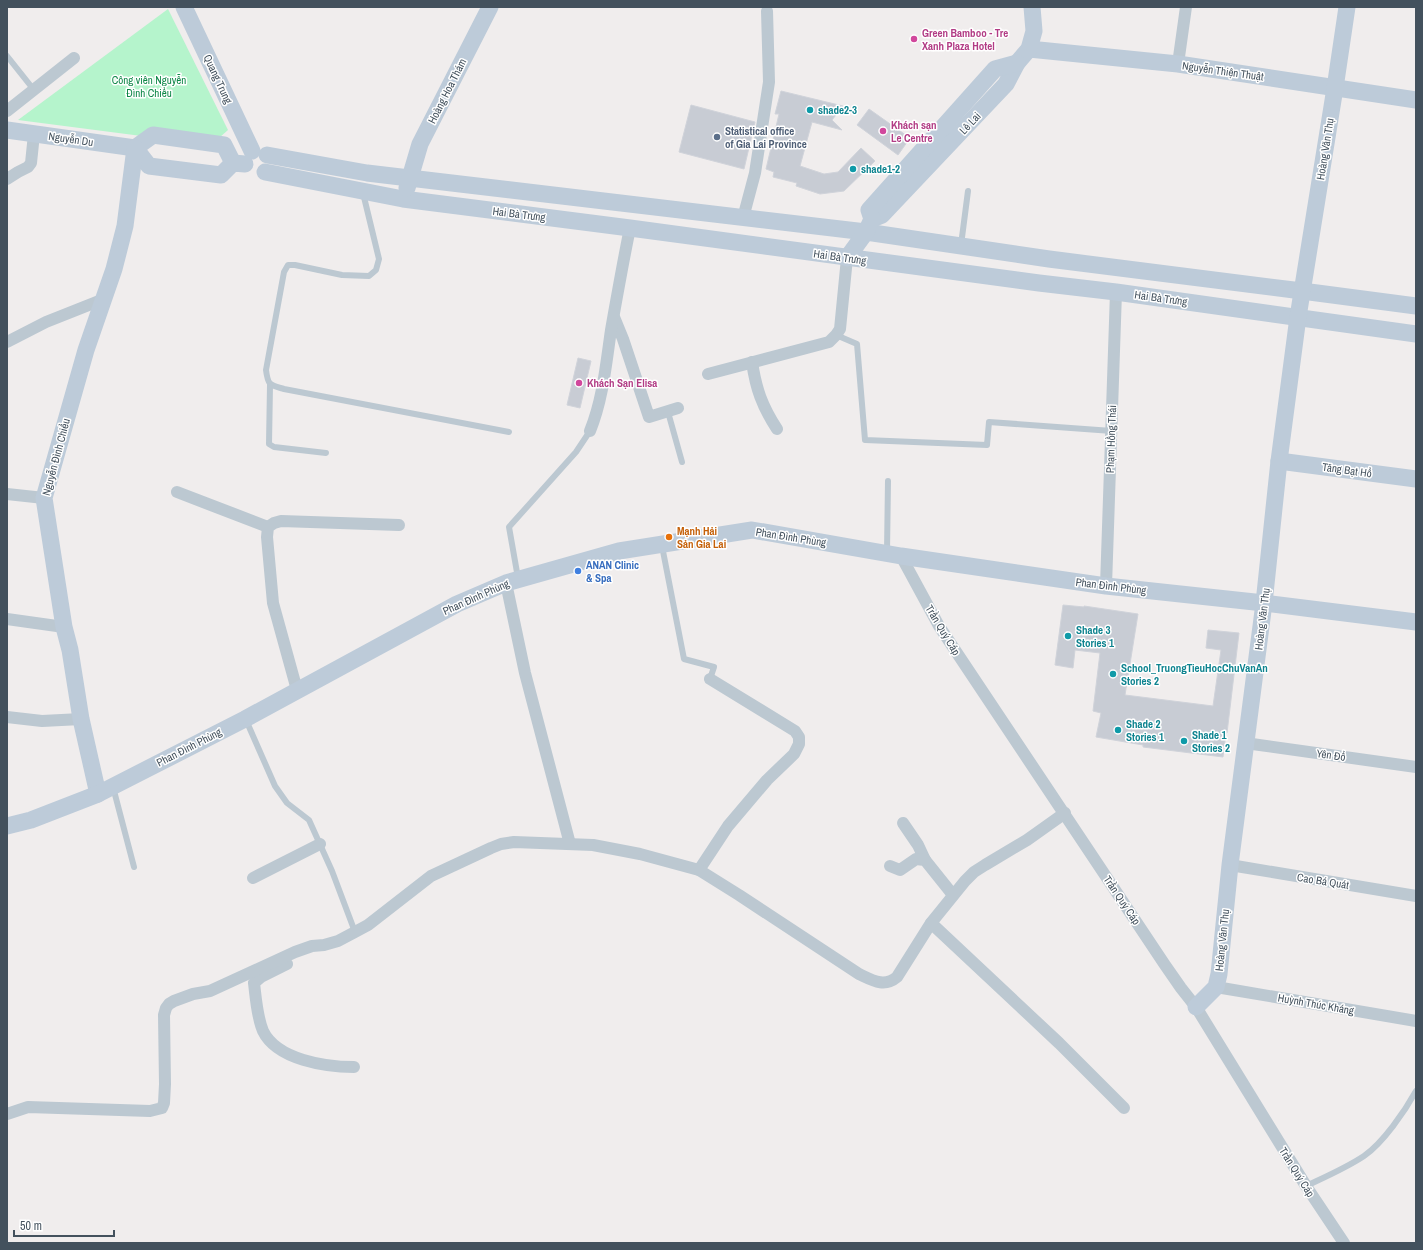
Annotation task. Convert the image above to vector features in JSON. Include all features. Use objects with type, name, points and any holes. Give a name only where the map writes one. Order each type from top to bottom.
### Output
[{"type":"street","name":"Quang Trung","points":[[184,7],[249,158]]},
{"type":"street","name":"Hoàng Hoa Thám","points":[[402,199],[420,144],[490,7]]},
{"type":"street","name":"Lê Lai","points":[[869,226],[882,215],[1006,84],[1017,63],[1029,49],[1034,31],[1032,7]]},
{"type":"street","points":[[1178,64],[1186,7]]},
{"type":"street","name":"Hoàng Văn Thụ","points":[[1196,1007],[1216,987],[1219,974],[1230,865],[1264,603],[1279,461],[1298,317],[1347,7]]},
{"type":"street","points":[[743,218],[755,173],[769,82],[767,11]]},
{"type":"street","name":"Nguyễn Thiện Thuật","points":[[1029,49],[1178,64],[1416,100]]},
{"type":"street","points":[[7,112],[74,58]]},
{"type":"street","name":"Nguyễn Du","points":[[7,130],[135,148]]},
{"type":"street","points":[[7,180],[18,172],[26,169],[31,162],[34,134]]},
{"type":"street","points":[[249,158],[221,175],[149,166],[135,148],[153,135],[224,145],[249,158],[743,218],[869,226],[961,246],[1049,259],[1416,306]]},
{"type":"street","name":"Nguyễn Đình Chiểu","points":[[98,794],[81,719],[70,650],[64,627],[44,498],[86,350],[114,269],[124,226],[135,148]]},
{"type":"street","name":"Hai Bà Trưng","points":[[249,158],[248,170],[254,174],[262,174],[265,172],[402,199],[1116,292],[1416,334]]},
{"type":"street","points":[[363,192],[367,173]]},
{"type":"street","points":[[708,374],[829,342],[840,329],[847,258],[869,226]]},
{"type":"street","points":[[590,431],[598,413],[602,394],[630,228]]},
{"type":"street","name":"Phạm Hồng Thái","points":[[1106,586],[1116,292]]},
{"type":"street","points":[[7,342],[46,322],[104,299]]},
{"type":"street","points":[[614,316],[649,417],[673,410]]},
{"type":"street","points":[[752,362],[759,398],[777,429]]},
{"type":"street","name":"Tăng Bạt Hổ","points":[[1279,461],[1416,479]]},
{"type":"street","points":[[177,492],[268,527]]},
{"type":"street","points":[[7,494],[44,498]]},
{"type":"street","points":[[268,527],[281,521],[399,524]]},
{"type":"street","points":[[268,527],[267,537],[273,603],[298,690]]},
{"type":"street","name":"Phan Đình Phùng","points":[[7,826],[31,820],[98,794],[245,719],[457,604],[512,581],[619,551],[752,530],[894,554],[1106,586],[1264,603],[1416,622]]},
{"type":"street","name":"Trần Quý Cáp","points":[[894,554],[939,626],[1165,965],[1196,1007],[1306,1186],[1344,1243]]},
{"type":"street","points":[[512,581],[525,673],[570,844]]},
{"type":"street","points":[[7,619],[64,627]]},
{"type":"street","points":[[699,870],[728,826],[767,780],[794,754],[799,744],[799,737],[795,732],[710,679]]},
{"type":"street","points":[[7,718],[42,720],[81,719]]},
{"type":"street","name":"Yên Đổ","points":[[1245,744],[1416,767]]},
{"type":"street","points":[[7,1114],[28,1107],[150,1111],[162,1108],[164,1103],[165,1084],[164,1015],[166,1008],[170,1004],[193,994],[210,991],[295,952],[312,946],[324,945],[338,941],[368,925],[431,876],[501,844],[514,842],[593,845],[640,854],[699,870],[739,894],[859,974],[881,983],[892,981],[897,978],[931,923],[974,872],[1027,840],[1065,813]]},
{"type":"street","points":[[903,823],[918,845],[925,860],[954,896]]},
{"type":"street","points":[[253,878],[320,844]]},
{"type":"street","points":[[890,866],[900,870],[916,859],[925,860]]},
{"type":"street","name":"Cao Bá Quát","points":[[1230,865],[1416,896]]},
{"type":"street","points":[[931,923],[1059,1042],[1124,1108]]},
{"type":"street","points":[[324,945],[318,952],[303,957],[255,981],[259,1020],[264,1033],[271,1042],[285,1053],[320,1064],[354,1067]]},
{"type":"street","name":"Huỳnh Thúc Kháng","points":[[1216,987],[1416,1021]]},
{"type":"lane","points":[[7,56],[34,90]]},
{"type":"lane","points":[[961,246],[968,191]]},
{"type":"lane","points":[[326,453],[274,447],[269,444],[270,385],[267,382],[266,370],[284,272],[288,265],[295,265],[342,275],[369,276],[376,270],[379,259],[363,192]]},
{"type":"lane","points":[[836,335],[857,344],[865,440],[987,445],[989,422],[1112,430]]},
{"type":"lane","points":[[270,385],[284,389],[509,432]]},
{"type":"lane","points":[[673,410],[682,462]]},
{"type":"lane","points":[[512,581],[509,528],[576,452],[590,431]]},
{"type":"lane","points":[[888,481],[894,554]]},
{"type":"lane","points":[[662,544],[684,659],[714,667],[710,679]]},
{"type":"lane","points":[[245,719],[275,786],[287,803],[309,820],[332,871],[355,932]]},
{"type":"lane","points":[[113,786],[134,867]]},
{"type":"lane","points":[[1306,1186],[1365,1156],[1375,1147],[1401,1116],[1416,1091]]},
{"type":"green space","name":"Công viên Nguyễn Đình Chiểu","points":[[168,9],[228,130],[211,145],[18,120]]},
{"type":"building","points":[[781,91],[843,106],[832,120],[842,130],[812,122],[800,166],[824,174],[838,172],[861,148],[875,161],[844,191],[820,194],[796,186],[797,183],[773,177],[774,172],[766,169],[779,114],[775,114]]},
{"type":"building","name":"Statistical office of Gia Lai Province","points":[[691,105],[755,122],[744,169],[679,152]]},
{"type":"building","name":"Khách sạn Le Centre","points":[[869,109],[910,138],[898,155],[857,125]]},
{"type":"building","name":"Khách Sạn Elisa","points":[[578,358],[591,361],[580,408],[567,405]]},
{"type":"building","name":"School_TruongTieuHocChuVanAn Stories 2","points":[[1063,605],[1084,606],[1138,614],[1125,695],[1213,706],[1221,650],[1206,648],[1208,630],[1239,633],[1223,757],[1143,747],[1143,745],[1096,737],[1101,713],[1093,711],[1100,653],[1075,650],[1073,668],[1055,665]]},
{"type":"place","name":"Green Bamboo - Tre Xanh Plaza Hotel","points":[[914,39]]},
{"type":"place","name":"shade2-3","points":[[810,110]]},
{"type":"place","name":"Khách sạn Le Centre","points":[[883,131]]},
{"type":"place","name":"Statistical office of Gia Lai Province","points":[[717,137]]},
{"type":"place","name":"shade1-2","points":[[853,169]]},
{"type":"place","name":"Khách Sạn Elisa","points":[[579,383]]},
{"type":"place","name":"Mạnh Hải Sản Gia Lai","points":[[669,537]]},
{"type":"place","name":"ANAN Clinic & Spa","points":[[578,571]]},
{"type":"place","name":"Shade 3 Stories 1","points":[[1068,636]]},
{"type":"place","name":"School_TruongTieuHocChuVanAn Stories 2","points":[[1113,674]]},
{"type":"place","name":"Shade 2 Stories 1","points":[[1118,730]]},
{"type":"place","name":"Shade 1 Stories 2","points":[[1184,741]]}]
